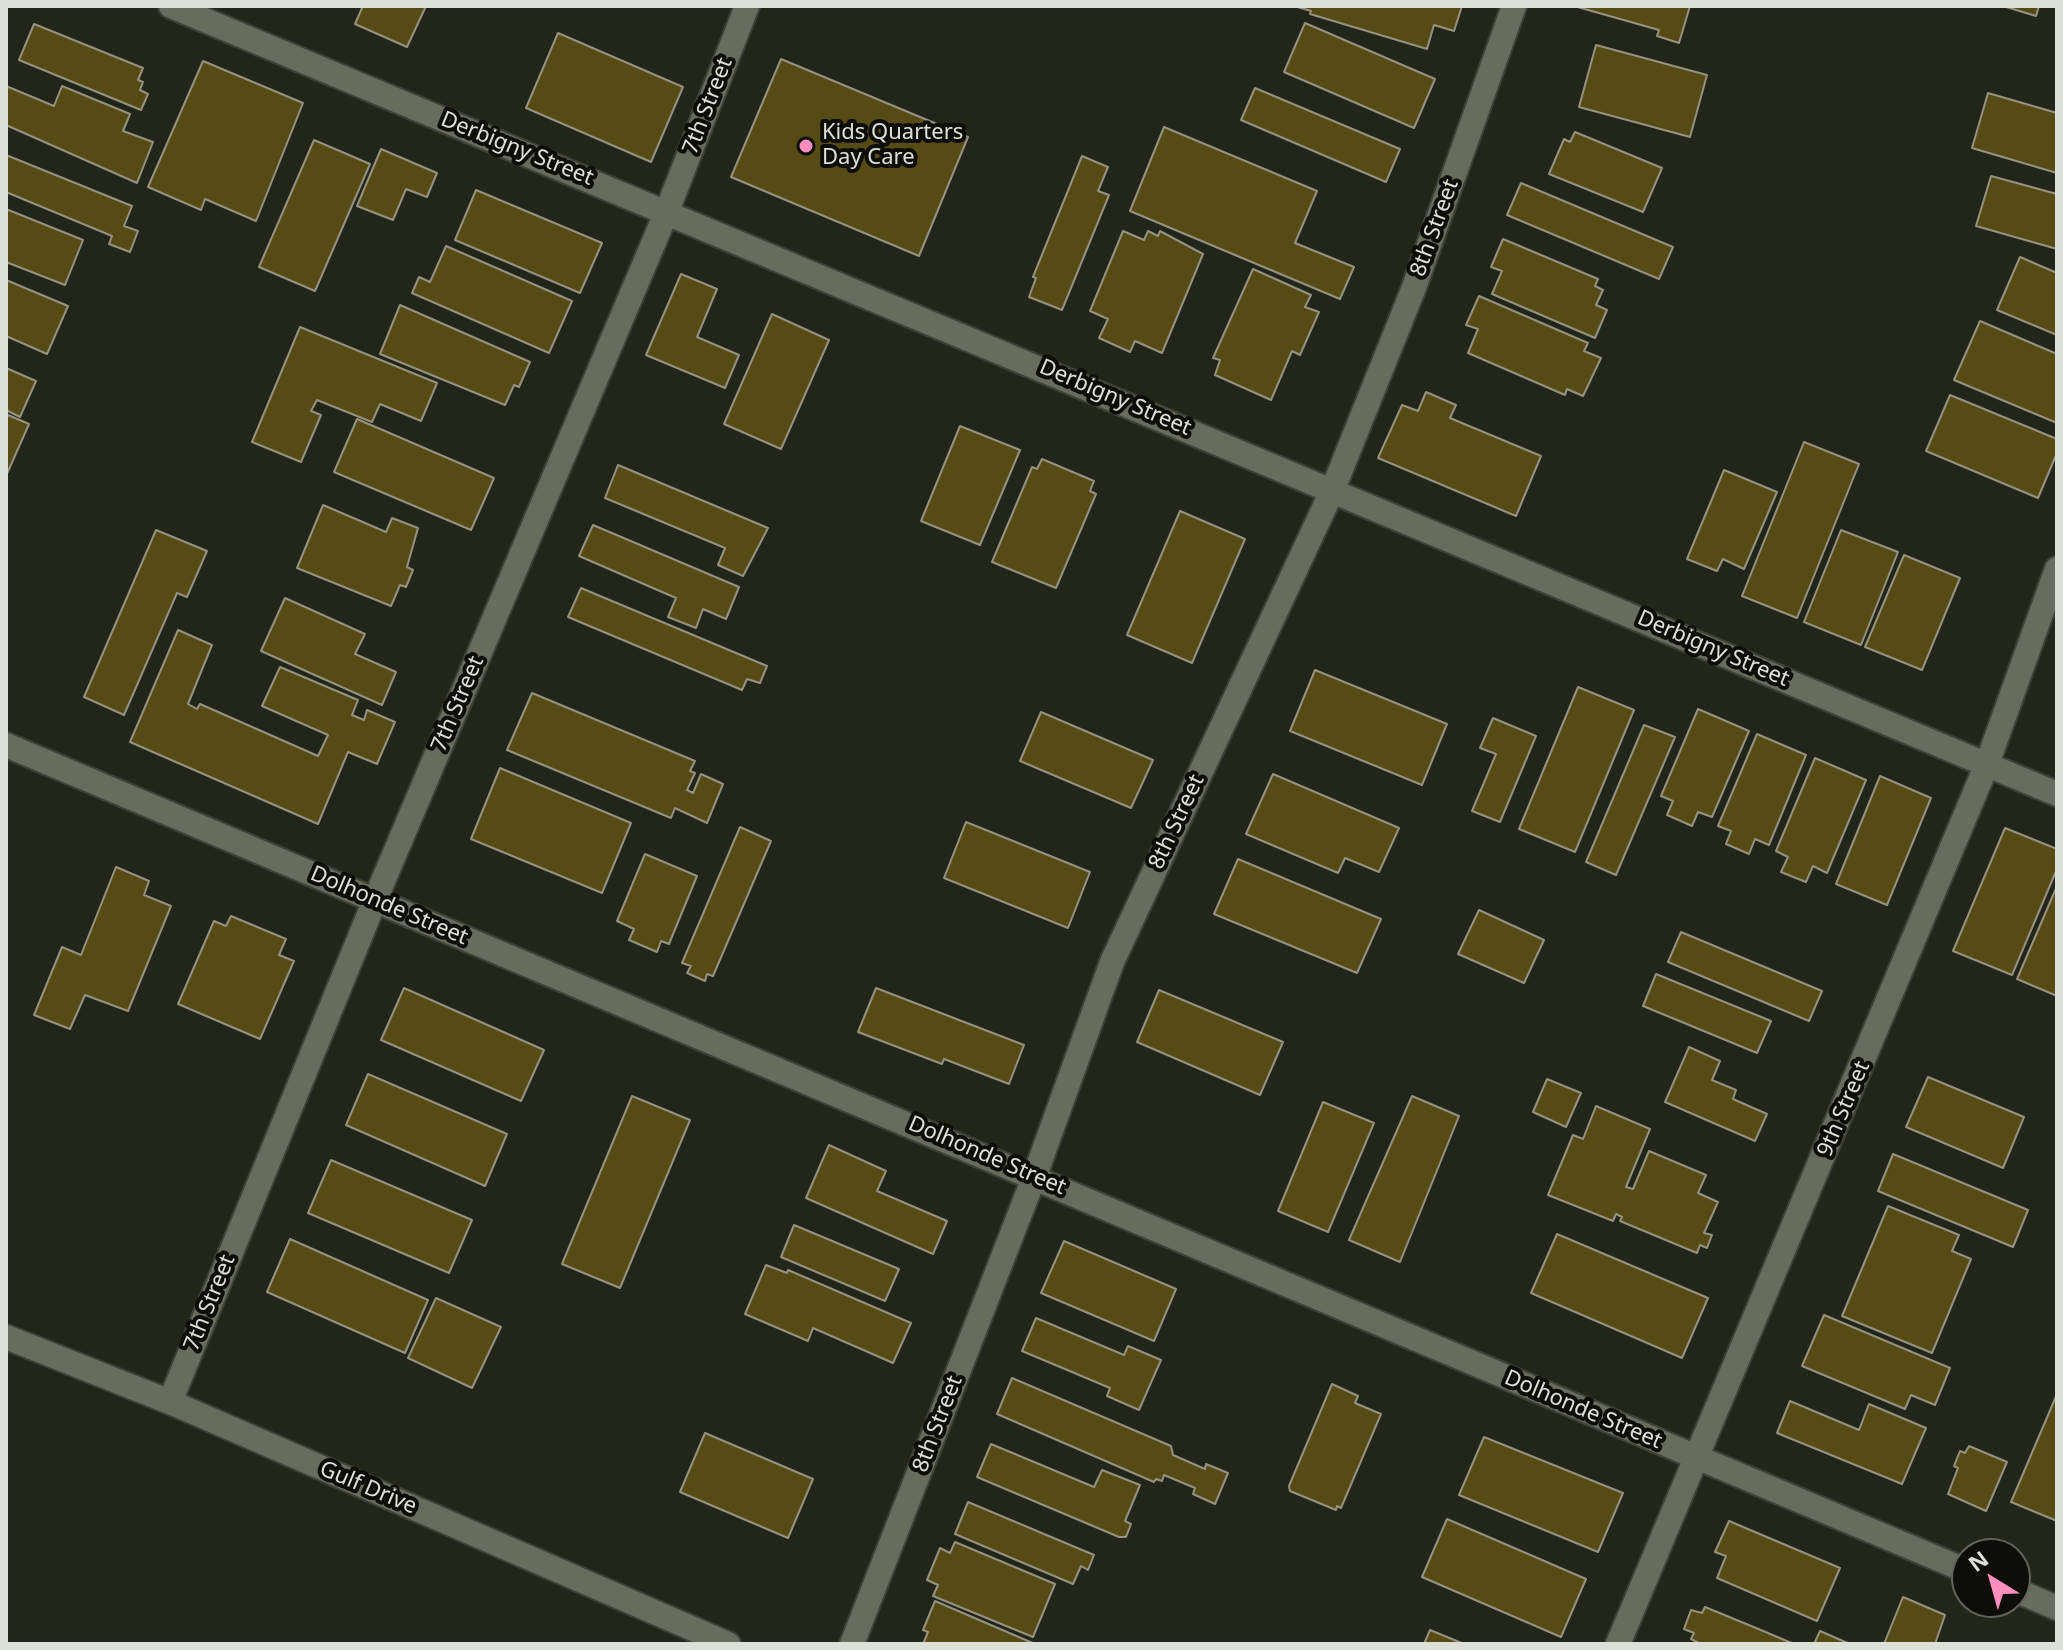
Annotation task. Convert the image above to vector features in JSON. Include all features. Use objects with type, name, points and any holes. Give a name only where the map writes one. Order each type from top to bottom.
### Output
[{"type":"street","name":"Derbigny Street","points":[[171,6],[2057,794]]},
{"type":"street","name":"7th Street","points":[[170,1402],[375,900],[667,211],[747,6]]},
{"type":"street","name":"8th Street","points":[[852,1644],[1035,1175],[1112,962],[1333,489],[1413,290],[1514,6]]},
{"type":"street","name":"9th Street","points":[[1618,1644],[1699,1459],[1987,764],[2057,569]]},
{"type":"street","name":"Dolhonde Street","points":[[6,745],[1035,1175],[1951,1564]]},
{"type":"street","name":"Gulf Drive","points":[[6,1337],[170,1402],[728,1644]]},
{"type":"street","points":[[2031,1597],[2057,1608]]},
{"type":"building","points":[[363,6],[426,6],[407,47],[355,24]]},
{"type":"building","points":[[1294,6],[1462,6],[1454,31],[1434,25],[1427,49],[1310,14],[1311,11]]},
{"type":"building","points":[[1574,6],[1690,6],[1679,43],[1657,36],[1659,30]]},
{"type":"building","points":[[2003,6],[2039,6],[2036,16]]},
{"type":"building","points":[[1305,23],[1435,79],[1414,128],[1284,72]]},
{"type":"building","points":[[34,24],[143,68],[138,80],[143,82],[140,90],[148,94],[141,110],[19,60]]},
{"type":"building","points":[[558,33],[683,87],[651,162],[526,108]]},
{"type":"building","points":[[1596,45],[1707,75],[1690,137],[1579,107]]},
{"type":"building","points":[[781,59],[968,137],[919,256],[731,177]]},
{"type":"building","points":[[203,61],[303,103],[256,221],[205,199],[201,210],[148,187]]},
{"type":"building","points":[[6,86],[54,106],[62,86],[130,114],[123,131],[153,142],[137,183],[6,125]]},
{"type":"building","points":[[1255,88],[1400,149],[1386,182],[1241,120]]},
{"type":"building","points":[[1988,93],[2057,113],[2057,173],[1972,148]]},
{"type":"building","points":[[1164,127],[1317,191],[1295,243],[1354,267],[1340,299],[1130,211]]},
{"type":"building","points":[[1575,132],[1662,168],[1643,212],[1549,174],[1564,139],[1570,142]]},
{"type":"building","points":[[314,140],[370,164],[315,291],[259,267]]},
{"type":"building","points":[[381,149],[437,173],[427,197],[406,189],[393,220],[357,206]]},
{"type":"building","points":[[6,155],[132,206],[124,226],[138,231],[130,252],[109,244],[112,236],[6,192]]},
{"type":"building","points":[[1082,156],[1108,167],[1098,191],[1109,195],[1062,310],[1029,297],[1036,278],[1033,277]]},
{"type":"building","points":[[1991,176],[2057,194],[2057,249],[1976,226]]},
{"type":"building","points":[[1521,183],[1673,247],[1659,279],[1507,215]]},
{"type":"building","points":[[476,190],[602,243],[580,293],[455,240]]},
{"type":"building","points":[[6,209],[83,240],[65,285],[6,262]]},
{"type":"building","points":[[1123,231],[1144,240],[1148,231],[1158,236],[1160,231],[1203,254],[1162,353],[1135,341],[1130,352],[1099,338],[1108,319],[1090,311]]},
{"type":"building","points":[[1503,239],[1598,279],[1595,286],[1603,290],[1596,305],[1607,310],[1595,338],[1492,294],[1502,271],[1491,267]]},
{"type":"building","points":[[446,246],[572,301],[549,353],[412,293],[419,277],[430,282]]},
{"type":"building","points":[[2020,257],[2057,273],[2057,335],[1997,310]]},
{"type":"building","points":[[1253,269],[1311,295],[1305,307],[1319,312],[1300,355],[1292,351],[1271,400],[1215,375],[1220,360],[1213,358]]},
{"type":"building","points":[[681,274],[717,289],[697,337],[739,355],[725,388],[646,355]]},
{"type":"building","points":[[6,280],[68,306],[47,354],[6,336]]},
{"type":"building","points":[[1479,296],[1588,343],[1584,351],[1601,358],[1583,396],[1567,389],[1565,395],[1468,353],[1478,329],[1466,325]]},
{"type":"building","points":[[400,305],[530,362],[519,387],[514,385],[505,405],[380,354]]},
{"type":"building","points":[[772,314],[829,340],[781,449],[724,424]]},
{"type":"building","points":[[1980,321],[2057,354],[2057,423],[1954,380]]},
{"type":"building","points":[[300,327],[437,383],[421,421],[380,404],[372,422],[317,400],[311,411],[321,415],[301,462],[252,442]]},
{"type":"building","points":[[6,368],[36,381],[20,417],[6,410]]},
{"type":"building","points":[[1426,392],[1456,405],[1450,418],[1541,456],[1516,516],[1378,458],[1402,405],[1418,411]]},
{"type":"building","points":[[1950,395],[2057,439],[2057,453],[2038,498],[1926,451]]},
{"type":"building","points":[[8,415],[29,424],[6,476],[6,419]]},
{"type":"building","points":[[357,419],[494,478],[471,530],[334,472]]},
{"type":"building","points":[[960,426],[1020,450],[980,545],[921,521]]},
{"type":"building","points":[[1804,442],[1859,464],[1797,618],[1742,596]]},
{"type":"building","points":[[1042,459],[1094,481],[1090,491],[1096,494],[1056,588],[992,562],[1032,467],[1037,469]]},
{"type":"building","points":[[618,465],[768,528],[743,576],[718,565],[725,548],[605,498]]},
{"type":"building","points":[[1724,470],[1777,492],[1744,569],[1723,559],[1717,571],[1687,559]]},
{"type":"building","points":[[323,505],[386,532],[392,518],[418,528],[407,567],[413,570],[406,587],[400,585],[391,606],[297,568]]},
{"type":"building","points":[[1180,511],[1245,539],[1192,663],[1127,635]]},
{"type":"building","points":[[593,525],[739,587],[726,619],[703,609],[696,628],[668,617],[676,598],[579,556]]},
{"type":"building","points":[[156,530],[207,551],[187,597],[177,593],[124,715],[84,697]]},
{"type":"building","points":[[1841,530],[1898,552],[1861,645],[1804,622]]},
{"type":"building","points":[[1904,555],[1960,578],[1922,670],[1865,647]]},
{"type":"building","points":[[581,588],[767,666],[760,683],[747,679],[742,690],[568,617]]},
{"type":"building","points":[[285,598],[365,634],[355,654],[396,672],[382,705],[261,651]]},
{"type":"building","points":[[178,630],[212,645],[188,704],[197,709],[200,704],[318,756],[328,735],[262,706],[280,667],[358,700],[352,715],[364,720],[367,710],[395,722],[377,764],[348,752],[318,824],[130,742]]},
{"type":"building","points":[[1315,670],[1447,724],[1422,785],[1290,731]]},
{"type":"building","points":[[1578,687],[1634,710],[1575,852],[1519,829]]},
{"type":"building","points":[[532,693],[695,761],[690,771],[695,773],[687,790],[693,793],[701,774],[723,784],[707,823],[675,808],[671,818],[507,750]]},
{"type":"building","points":[[1698,709],[1749,731],[1712,817],[1698,812],[1692,826],[1667,815],[1673,801],[1661,796]]},
{"type":"building","points":[[1041,712],[1153,760],[1131,808],[1020,761]]},
{"type":"building","points":[[1493,718],[1536,736],[1500,822],[1472,811],[1496,754],[1480,748]]},
{"type":"building","points":[[1644,725],[1675,737],[1616,875],[1586,862]]},
{"type":"building","points":[[1757,734],[1806,755],[1769,845],[1755,839],[1749,854],[1726,844],[1731,831],[1718,826]]},
{"type":"building","points":[[1815,758],[1866,780],[1827,873],[1813,866],[1806,882],[1781,872],[1788,857],[1776,851]]},
{"type":"building","points":[[500,768],[631,823],[602,893],[471,839]]},
{"type":"building","points":[[1273,774],[1399,828],[1379,872],[1345,858],[1338,873],[1246,834]]},
{"type":"building","points":[[1880,776],[1931,798],[1887,905],[1836,884]]},
{"type":"building","points":[[966,822],[1090,872],[1068,928],[944,878]]},
{"type":"building","points":[[740,827],[771,841],[713,976],[707,974],[705,981],[687,973],[691,966],[682,963]]},
{"type":"building","points":[[2005,828],[2057,849],[2057,869],[2012,975],[1953,951]]},
{"type":"building","points":[[645,854],[697,876],[669,944],[661,941],[657,952],[629,940],[634,929],[617,921]]},
{"type":"building","points":[[1238,859],[1381,919],[1357,973],[1214,914]]},
{"type":"building","points":[[116,867],[149,881],[144,895],[171,906],[128,1011],[85,995],[70,1029],[34,1015],[62,947],[81,955]]},
{"type":"building","points":[[2057,886],[2057,996],[2017,979]]},
{"type":"building","points":[[1479,910],[1544,940],[1524,983],[1458,954]]},
{"type":"building","points":[[231,916],[286,939],[279,955],[294,961],[260,1039],[178,1004],[214,921],[226,926]]},
{"type":"building","points":[[1681,932],[1822,991],[1809,1021],[1668,962]]},
{"type":"building","points":[[1656,974],[1771,1021],[1757,1053],[1643,1006]]},
{"type":"building","points":[[404,988],[544,1050],[521,1101],[381,1040]]},
{"type":"building","points":[[876,988],[1024,1045],[1009,1084],[944,1059],[942,1064],[858,1032]]},
{"type":"building","points":[[1159,990],[1283,1042],[1260,1095],[1137,1042]]},
{"type":"building","points":[[1689,1047],[1720,1061],[1712,1080],[1736,1090],[1733,1099],[1767,1114],[1755,1141],[1665,1102]]},
{"type":"building","points":[[368,1074],[507,1134],[485,1186],[346,1125]]},
{"type":"building","points":[[1928,1077],[2024,1117],[2003,1168],[1906,1127]]},
{"type":"building","points":[[1547,1079],[1581,1093],[1566,1127],[1533,1112]]},
{"type":"building","points":[[632,1096],[690,1120],[620,1288],[562,1264]]},
{"type":"building","points":[[1412,1096],[1459,1116],[1400,1262],[1349,1240]]},
{"type":"building","points":[[1323,1102],[1374,1123],[1328,1232],[1278,1211]]},
{"type":"building","points":[[1596,1106],[1650,1129],[1626,1187],[1633,1189],[1649,1151],[1706,1175],[1698,1193],[1718,1202],[1704,1233],[1712,1235],[1707,1248],[1700,1245],[1697,1253],[1620,1221],[1622,1217],[1616,1214],[1613,1221],[1548,1195],[1573,1135],[1583,1139]]},
{"type":"building","points":[[829,1145],[886,1171],[877,1191],[947,1221],[933,1254],[806,1198]]},
{"type":"building","points":[[1893,1154],[2028,1210],[2013,1247],[1878,1191]]},
{"type":"building","points":[[331,1160],[472,1220],[449,1273],[308,1213]]},
{"type":"building","points":[[1888,1206],[1959,1235],[1952,1251],[1971,1259],[1932,1353],[1842,1316]]},
{"type":"building","points":[[794,1225],[899,1269],[885,1301],[781,1257]]},
{"type":"building","points":[[1557,1234],[1708,1298],[1682,1358],[1531,1293]]},
{"type":"building","points":[[290,1239],[428,1300],[405,1353],[267,1292]]},
{"type":"building","points":[[1064,1241],[1176,1289],[1154,1341],[1041,1293]]},
{"type":"building","points":[[766,1265],[787,1273],[788,1270],[911,1323],[893,1363],[813,1328],[808,1341],[745,1314]]},
{"type":"building","points":[[436,1298],[501,1327],[472,1388],[408,1358]]},
{"type":"building","points":[[1824,1315],[1950,1368],[1935,1405],[1911,1395],[1905,1409],[1802,1366]]},
{"type":"building","points":[[1036,1318],[1124,1355],[1128,1346],[1161,1360],[1139,1410],[1107,1396],[1110,1388],[1022,1351]]},
{"type":"building","points":[[1012,1378],[1171,1446],[1173,1455],[1205,1469],[1206,1464],[1228,1473],[1215,1504],[1193,1494],[1195,1488],[1164,1475],[1162,1481],[1156,1479],[1154,1482],[997,1414]]},
{"type":"building","points":[[1332,1384],[1358,1396],[1355,1403],[1381,1414],[1341,1508],[1337,1506],[1336,1510],[1290,1491],[1289,1486]]},
{"type":"building","points":[[2057,1394],[2057,1521],[2011,1502]]},
{"type":"building","points":[[1790,1401],[1859,1430],[1869,1404],[1926,1428],[1902,1484],[1777,1433]]},
{"type":"building","points":[[705,1433],[813,1479],[788,1538],[680,1492]]},
{"type":"building","points":[[1484,1437],[1623,1493],[1598,1552],[1459,1495]]},
{"type":"building","points":[[991,1444],[1094,1487],[1102,1470],[1140,1485],[1125,1521],[1131,1524],[1126,1537],[1119,1537],[977,1477]]},
{"type":"building","points":[[1969,1446],[2007,1462],[1986,1511],[1948,1494],[1958,1468],[1954,1466],[1960,1451],[1965,1453]]},
{"type":"building","points":[[968,1502],[1094,1555],[1088,1570],[1081,1566],[1073,1584],[955,1534]]},
{"type":"building","points":[[1447,1519],[1586,1579],[1561,1637],[1422,1577]]},
{"type":"building","points":[[1729,1521],[1840,1568],[1817,1621],[1717,1578],[1726,1556],[1715,1552]]},
{"type":"building","points":[[955,1542],[1055,1584],[1033,1637],[933,1596],[938,1585],[927,1580],[940,1548],[950,1553]]},
{"type":"building","points":[[1903,1597],[1945,1615],[1935,1644],[1884,1644]]},
{"type":"building","points":[[935,1601],[1035,1644],[923,1644],[928,1632],[923,1630]]},
{"type":"building","points":[[1705,1607],[1794,1644],[1701,1644],[1691,1639],[1694,1633],[1684,1629],[1691,1610],[1702,1613]]},
{"type":"building","points":[[1430,1630],[1464,1644],[1424,1644]]},
{"type":"building","points":[[1820,1631],[1836,1638],[1850,1644],[1814,1644]]},
{"type":"place","name":"Kids Quarters Day Care","points":[[806,146]]}]
